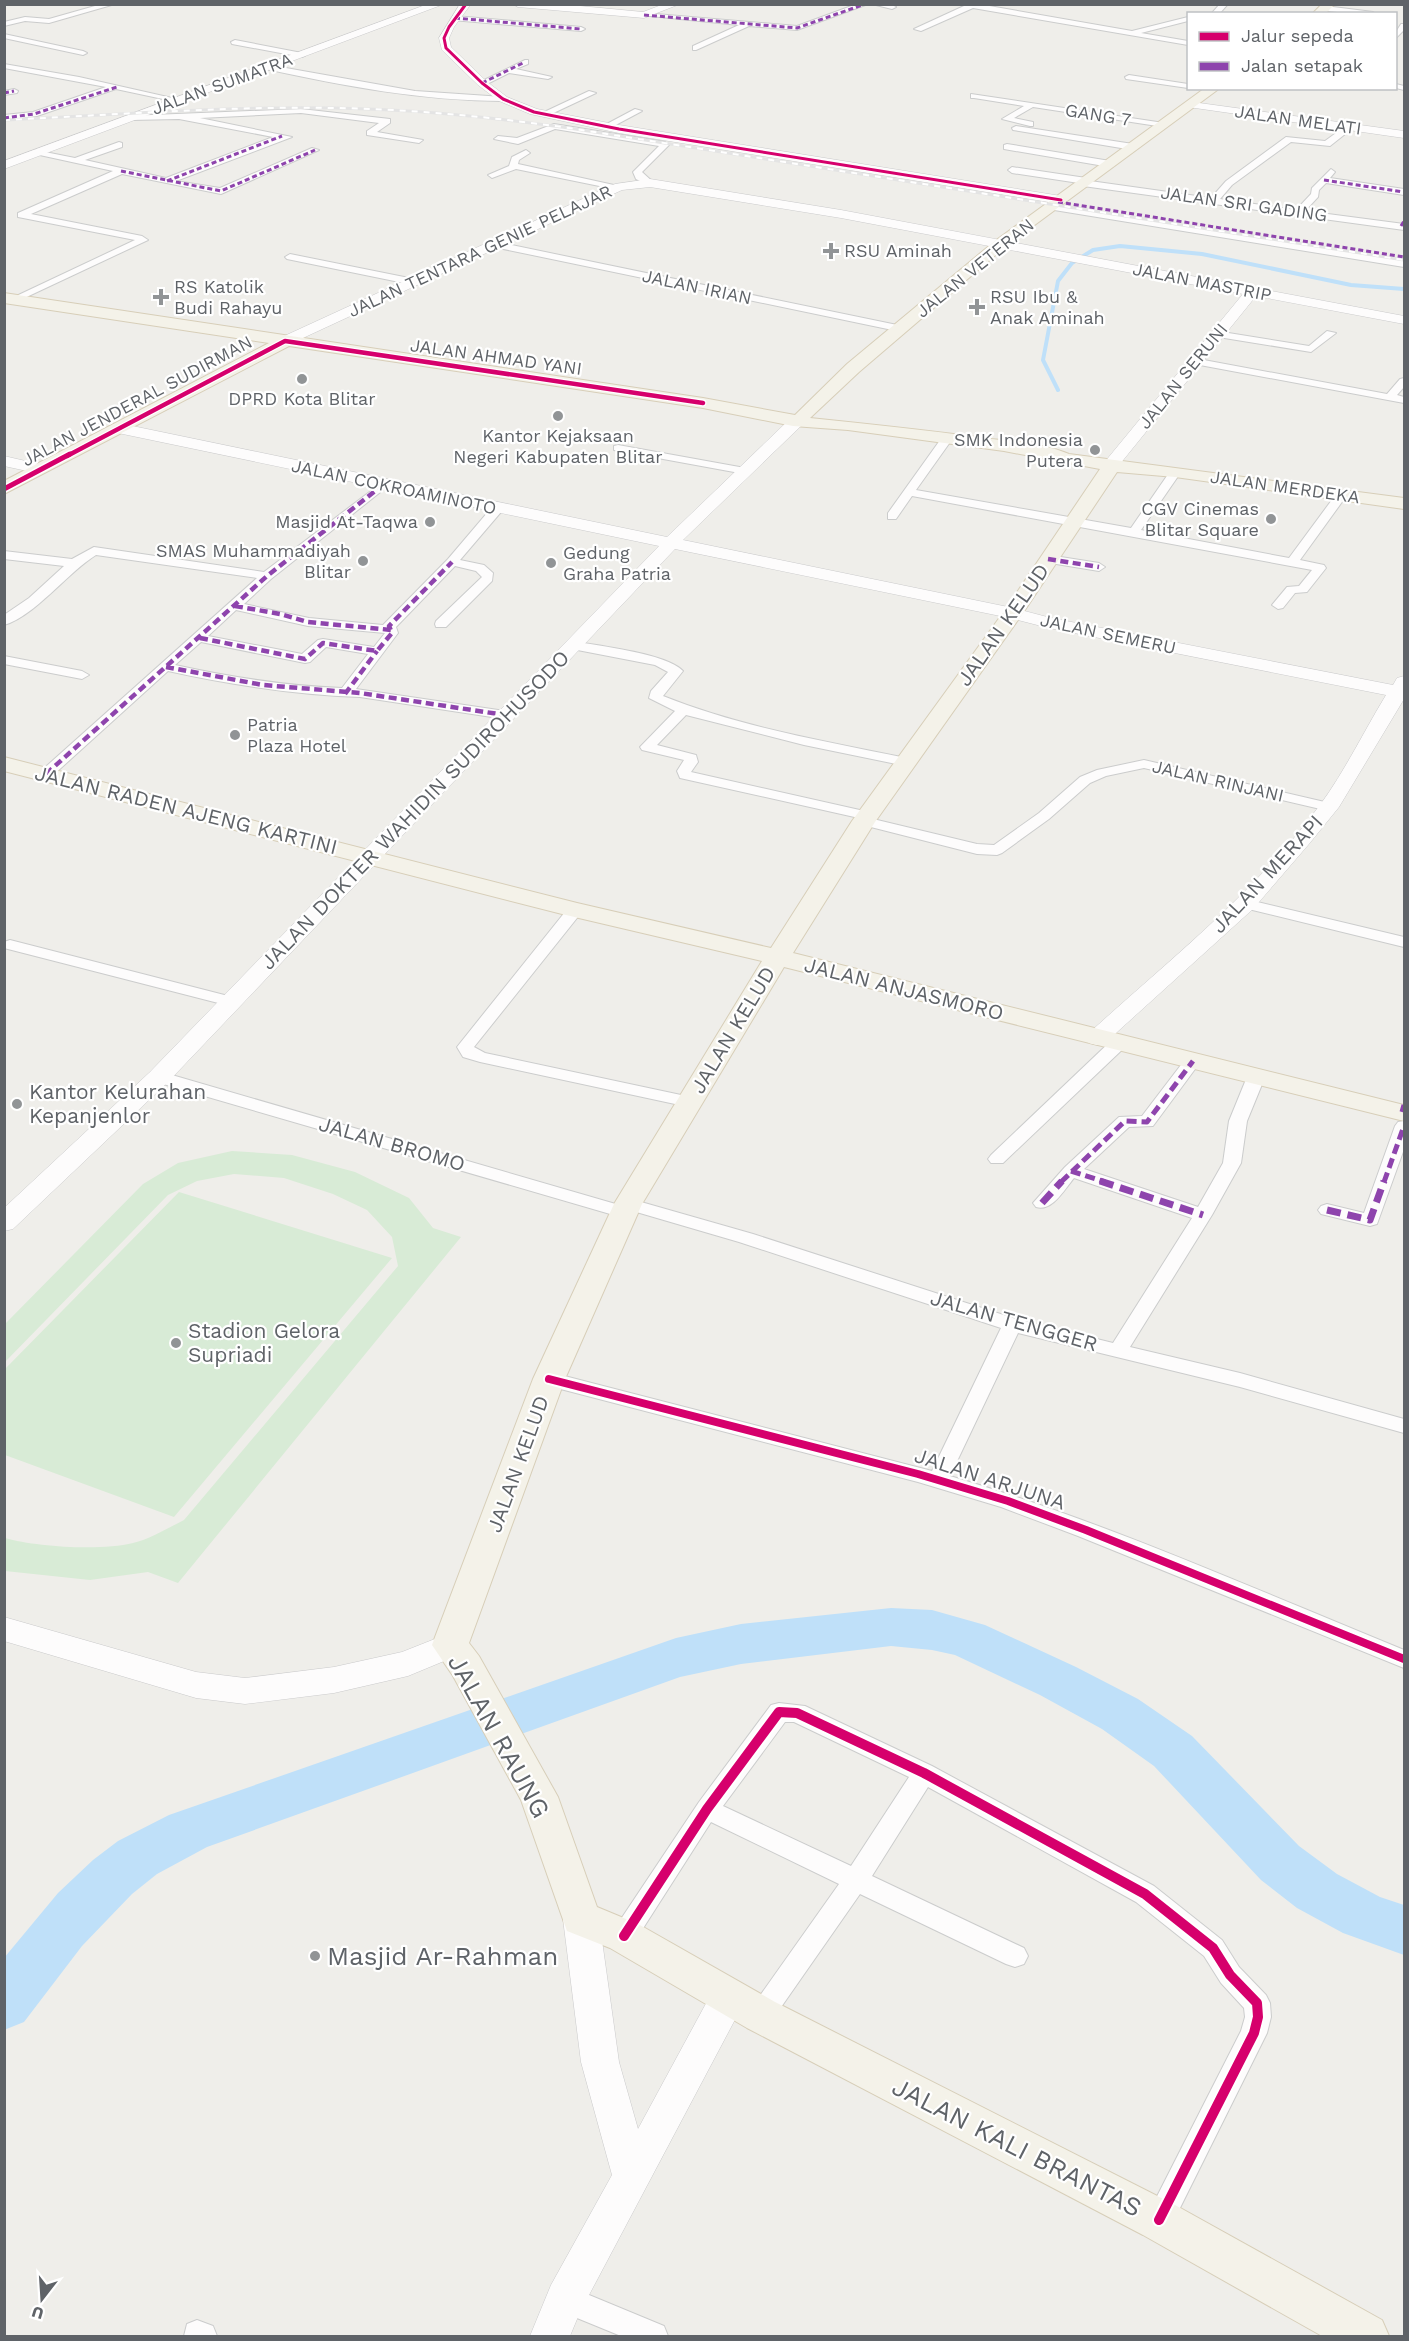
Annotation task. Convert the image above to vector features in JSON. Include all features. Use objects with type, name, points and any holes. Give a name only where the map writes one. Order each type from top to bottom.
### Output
[{"type":"main road","name":"JALAN SUMATRA","points":[[4,165],[25,149],[130,118],[173,99],[302,55],[439,4]]},
{"type":"main road","points":[[466,4],[449,27],[444,43],[458,61],[482,83],[506,100],[530,110],[607,126],[1057,203]]},
{"type":"main road","points":[[518,4],[644,15],[675,4]]},
{"type":"main road","name":"JALAN VETERAN","points":[[801,418],[853,369],[1000,244],[1209,90]]},
{"type":"main road","name":"JALAN MELATI","points":[[1191,105],[1404,135]]},
{"type":"main road","name":"JALAN TENTARA GENIE PELAJAR","points":[[285,340],[619,187],[650,183],[841,214],[1000,244]]},
{"type":"main road","name":"JALAN MASTRIP","points":[[1000,244],[1404,320]]},
{"type":"main road","name":"JALAN SERUNI","points":[[1113,463],[1252,292]]},
{"type":"main road","name":"JALAN AHMAD YANI","points":[[16,300],[754,411],[763,410],[801,418]]},
{"type":"main road","name":"JALAN JENDERAL SUDIRMAN","points":[[4,489],[285,340]]},
{"type":"main road","name":"JALAN MERDEKA","points":[[801,418],[830,425],[848,425],[1054,454],[1065,459],[1113,463],[1404,504]]},
{"type":"main road","name":"JALAN DOKTER WAHIDIN SUDIROHUSODO","points":[[4,1222],[159,1077],[368,856],[672,542],[801,418]]},
{"type":"main road","name":"JALAN COKROAMINOTO","points":[[118,428],[497,509],[672,542]]},
{"type":"main road","points":[[4,461],[41,469]]},
{"type":"main road","name":"JALAN KELUD","points":[[458,1656],[549,1379],[626,1208],[777,958],[866,818],[1013,614],[1073,520],[1113,463]]},
{"type":"main road","name":"JALAN SEMERU","points":[[672,542],[1061,626],[1403,689]]},
{"type":"main road","name":"JALAN MERAPI","points":[[1108,1041],[1245,904],[1329,807],[1403,689]]},
{"type":"main road","name":"JALAN RADEN AJENG KARTINI","points":[[4,764],[368,856]]},
{"type":"main road","name":"JALAN ANJASMORO","points":[[368,856],[575,910],[1404,1114]]},
{"type":"main road","name":"JALAN RAUNG","points":[[4,1629],[196,1684],[245,1691],[334,1680],[408,1663],[458,1656],[539,1797],[581,1919]]},
{"type":"main road","points":[[581,1919],[600,2062],[632,2176]]},
{"type":"main road","name":"JALAN KALI BRANTAS","points":[[581,1919],[624,1936],[745,2006],[1159,2220],[1341,2330]]},
{"type":"main road","points":[[550,2337],[565,2299],[632,2176],[745,2006]]},
{"type":"street","points":[[4,19],[50,21],[112,4]]},
{"type":"street","points":[[644,15],[803,27],[865,4]]},
{"type":"street","points":[[875,4],[892,7]]},
{"type":"street","points":[[918,29],[967,5],[1187,43]]},
{"type":"street","points":[[1010,13],[1025,7]]},
{"type":"street","points":[[1324,9],[1353,12]]},
{"type":"street","points":[[455,18],[581,29]]},
{"type":"street","points":[[1129,34],[1187,19]]},
{"type":"street","points":[[4,24],[16,20]]},
{"type":"street","points":[[696,48],[748,24]]},
{"type":"street","points":[[4,36],[83,53]]},
{"type":"street","points":[[235,42],[302,55]]},
{"type":"street","points":[[482,83],[525,62]]},
{"type":"street","points":[[4,66],[173,99]]},
{"type":"street","points":[[269,66],[409,93],[506,100]]},
{"type":"street","points":[[508,70],[548,77]]},
{"type":"street","points":[[1129,77],[1187,86]]},
{"type":"street","points":[[4,118],[34,114],[117,87]]},
{"type":"street","points":[[4,93],[14,91]]},
{"type":"street","points":[[544,114],[592,93]]},
{"type":"street","name":"GANG 7","points":[[974,96],[1169,121]]},
{"type":"street","points":[[1032,105],[1006,119],[1041,126],[1035,131]]},
{"type":"street","points":[[1128,110],[1169,121]]},
{"type":"street","points":[[130,118],[315,111],[386,121],[370,133],[419,140]]},
{"type":"street","points":[[607,126],[638,111]]},
{"type":"street","points":[[167,181],[285,137],[179,117]]},
{"type":"street","points":[[498,140],[518,141],[552,126],[665,145],[637,172],[639,177],[650,183]]},
{"type":"street","points":[[1214,200],[1229,183],[1289,139],[1328,144],[1350,127]]},
{"type":"street","points":[[1016,128],[1133,147]]},
{"type":"street","points":[[75,160],[119,145]]},
{"type":"street","points":[[1007,147],[1110,164]]},
{"type":"street","points":[[25,149],[216,191],[224,190],[315,150]]},
{"type":"street","points":[[514,167],[513,162],[526,153]]},
{"type":"street","points":[[492,175],[514,167],[619,187]]},
{"type":"street","name":"JALAN SRI GADING","points":[[1012,170],[1403,225]]},
{"type":"street","points":[[16,300],[143,240],[21,215],[121,171]]},
{"type":"street","points":[[1299,212],[1331,172]]},
{"type":"street","points":[[1324,180],[1404,192]]},
{"type":"street","points":[[1057,203],[1404,257]]},
{"type":"street","points":[[1057,203],[1404,264]]},
{"type":"street","name":"JALAN IRIAN","points":[[492,244],[902,329]]},
{"type":"street","points":[[290,257],[414,282]]},
{"type":"street","points":[[1216,334],[1311,350],[1331,333]]},
{"type":"street","points":[[1193,362],[1404,400]]},
{"type":"street","points":[[1390,397],[1404,381]]},
{"type":"street","points":[[892,516],[948,438]]},
{"type":"street","points":[[618,448],[745,471]]},
{"type":"street","points":[[1134,532],[1170,471]]},
{"type":"street","points":[[46,774],[267,576],[384,484]]},
{"type":"street","points":[[909,492],[1073,520],[1320,568],[1303,589],[1291,590],[1278,605]]},
{"type":"street","points":[[1292,563],[1341,495]]},
{"type":"street","points":[[392,630],[389,626],[452,562],[497,509]]},
{"type":"street","points":[[4,621],[33,601],[75,563],[89,553],[100,551],[267,576]]},
{"type":"street","points":[[4,555],[75,563]]},
{"type":"street","points":[[1048,559],[1099,567]]},
{"type":"street","points":[[441,624],[488,578],[488,573],[480,568],[452,562]]},
{"type":"street","points":[[235,606],[280,614],[308,622],[392,630]]},
{"type":"street","points":[[345,694],[392,630]]},
{"type":"street","points":[[200,638],[305,659],[323,643],[377,651]]},
{"type":"street","points":[[572,645],[659,662],[672,667],[676,670],[656,694],[656,698],[684,709],[804,741],[906,762]]},
{"type":"street","points":[[4,660],[82,675]]},
{"type":"street","points":[[4,677],[20,663]]},
{"type":"street","points":[[166,667],[266,686],[345,694],[360,693],[505,715]]},
{"type":"street","name":"JALAN RINJANI","points":[[684,709],[647,747],[691,758],[692,762],[684,771],[685,775],[866,818],[977,849],[997,850],[1093,776],[1144,764],[1329,807]]},
{"type":"street","points":[[1245,904],[1404,942]]},
{"type":"street","points":[[575,910],[465,1047],[469,1053],[480,1057],[689,1102]]},
{"type":"street","points":[[9,945],[230,1001]]},
{"type":"street","points":[[997,1158],[1108,1041]]},
{"type":"street","points":[[1042,1203],[1071,1171],[1125,1121],[1147,1122],[1193,1061]]},
{"type":"street","name":"JALAN BROMO","points":[[159,1077],[626,1208]]},
{"type":"street","points":[[1118,1351],[1203,1215],[1237,1151],[1239,1118],[1251,1094],[1256,1077]]},
{"type":"street","points":[[1328,1210],[1370,1220],[1404,1114]]},
{"type":"street","points":[[1071,1171],[1203,1215]]},
{"type":"street","name":"JALAN TENGGER","points":[[626,1208],[746,1238],[1012,1325],[1240,1380],[1404,1426]]},
{"type":"street","points":[[938,1480],[1012,1325]]},
{"type":"street","name":"JALAN ARJUNA","points":[[549,1379],[938,1480],[1008,1501],[1086,1530],[1404,1659]]},
{"type":"street","points":[[624,1936],[706,1809],[779,1712],[797,1713],[924,1773],[1145,1894],[1213,1948],[1230,1975],[1257,2003],[1258,2017],[1254,2033],[1159,2220]]},
{"type":"street","points":[[745,2006],[855,1881],[924,1773]]},
{"type":"street","points":[[706,1809],[1015,1956]]},
{"type":"street","points":[[565,2299],[654,2337]]},
{"type":"green space","points":[[232,1151],[292,1155],[355,1172],[409,1198],[433,1228],[461,1237],[178,1583],[148,1572],[90,1580],[5,1571],[5,1538],[34,1544],[104,1547],[146,1539],[184,1520],[398,1266],[392,1237],[367,1210],[333,1194],[284,1178],[234,1174],[197,1181],[168,1195],[5,1362],[5,1324],[143,1184],[178,1163]]},
{"type":"green space","points":[[179,1192],[392,1258],[174,1517],[5,1455],[4,1370]]},
{"type":"waterway","points":[[1058,390],[1043,360],[1058,281],[1072,263],[1093,250],[1120,246],[1202,254],[1351,285],[1404,289]]},
{"type":"waterway","points":[[4,2004],[62,1928],[112,1877],[131,1862],[188,1831],[676,1658],[741,1644],[891,1627],[932,1630],[967,1639],[1058,1681],[1120,1714],[1173,1751],[1280,1863],[1317,1891],[1363,1916],[1404,1930]]},
{"type":"railway","points":[[4,120],[292,108],[392,110],[481,117],[569,128],[1404,260]]},
{"type":"marked path","points":[[644,15],[797,28],[865,4]]},
{"type":"marked path","points":[[455,18],[581,29]]},
{"type":"marked path","points":[[482,83],[525,62]]},
{"type":"marked path","points":[[4,118],[34,114],[117,87]]},
{"type":"marked path","points":[[4,93],[14,91]]},
{"type":"marked path","points":[[167,181],[282,136]]},
{"type":"marked path","points":[[121,171],[221,191],[315,150]]},
{"type":"marked path","points":[[1324,180],[1404,192]]},
{"type":"marked path","points":[[1058,202],[1404,257]]},
{"type":"marked path","points":[[1401,226],[1404,221]]},
{"type":"marked path","points":[[46,774],[267,576],[384,484]]},
{"type":"marked path","points":[[1048,559],[1099,567]]},
{"type":"marked path","points":[[200,638],[305,659],[323,643],[377,651],[392,633],[389,626],[452,562]]},
{"type":"marked path","points":[[235,606],[280,614],[308,622],[392,630]]},
{"type":"marked path","points":[[345,694],[377,651]]},
{"type":"marked path","points":[[166,667],[263,685],[360,693],[505,715]]},
{"type":"marked path","points":[[1042,1203],[1071,1171],[1125,1121],[1147,1122],[1193,1061]]},
{"type":"marked path","points":[[1402,1112],[1404,1105]]},
{"type":"marked path","points":[[1327,1210],[1370,1220],[1404,1126]]},
{"type":"marked path","points":[[1071,1171],[1203,1215]]},
{"type":"cycle path","points":[[466,4],[449,27],[444,38],[446,48],[482,83],[503,99],[534,112],[619,129],[1061,200]]},
{"type":"cycle path","points":[[4,489],[285,341],[703,403]]},
{"type":"cycle path","points":[[549,1379],[918,1474],[1008,1501],[1086,1530],[1404,1659]]},
{"type":"cycle path","points":[[624,1936],[707,1809],[779,1712],[797,1713],[924,1773],[1145,1894],[1213,1948],[1230,1975],[1257,2003],[1258,2017],[1254,2033],[1159,2220]]},
{"type":"place","name":"RSU Aminah","points":[[831,251]]},
{"type":"place","name":"RS Katolik Budi Rahayu","points":[[161,297]]},
{"type":"place","name":"RSU Ibu & Anak Aminah","points":[[977,307]]},
{"type":"place","name":"DPRD Kota Blitar","points":[[302,379]]},
{"type":"place","name":"Kantor Kejaksaan Negeri Kabupaten Blitar","points":[[558,416]]},
{"type":"place","name":"SMK Indonesia Putera","points":[[1095,450]]},
{"type":"place","name":"CGV Cinemas Blitar Square","points":[[1271,519]]},
{"type":"place","name":"Masjid At-Taqwa","points":[[430,522]]},
{"type":"place","name":"SMAS Muhammadiyah Blitar","points":[[363,561]]},
{"type":"place","name":"Gedung Graha Patria","points":[[551,563]]},
{"type":"place","name":"Patria Plaza Hotel","points":[[235,735]]},
{"type":"place","name":"Kantor Kelurahan Kepanjenlor","points":[[17,1104]]},
{"type":"place","name":"Stadion Gelora Supriadi","points":[[176,1343]]},
{"type":"place","name":"Masjid Ar-Rahman","points":[[315,1956]]}]
